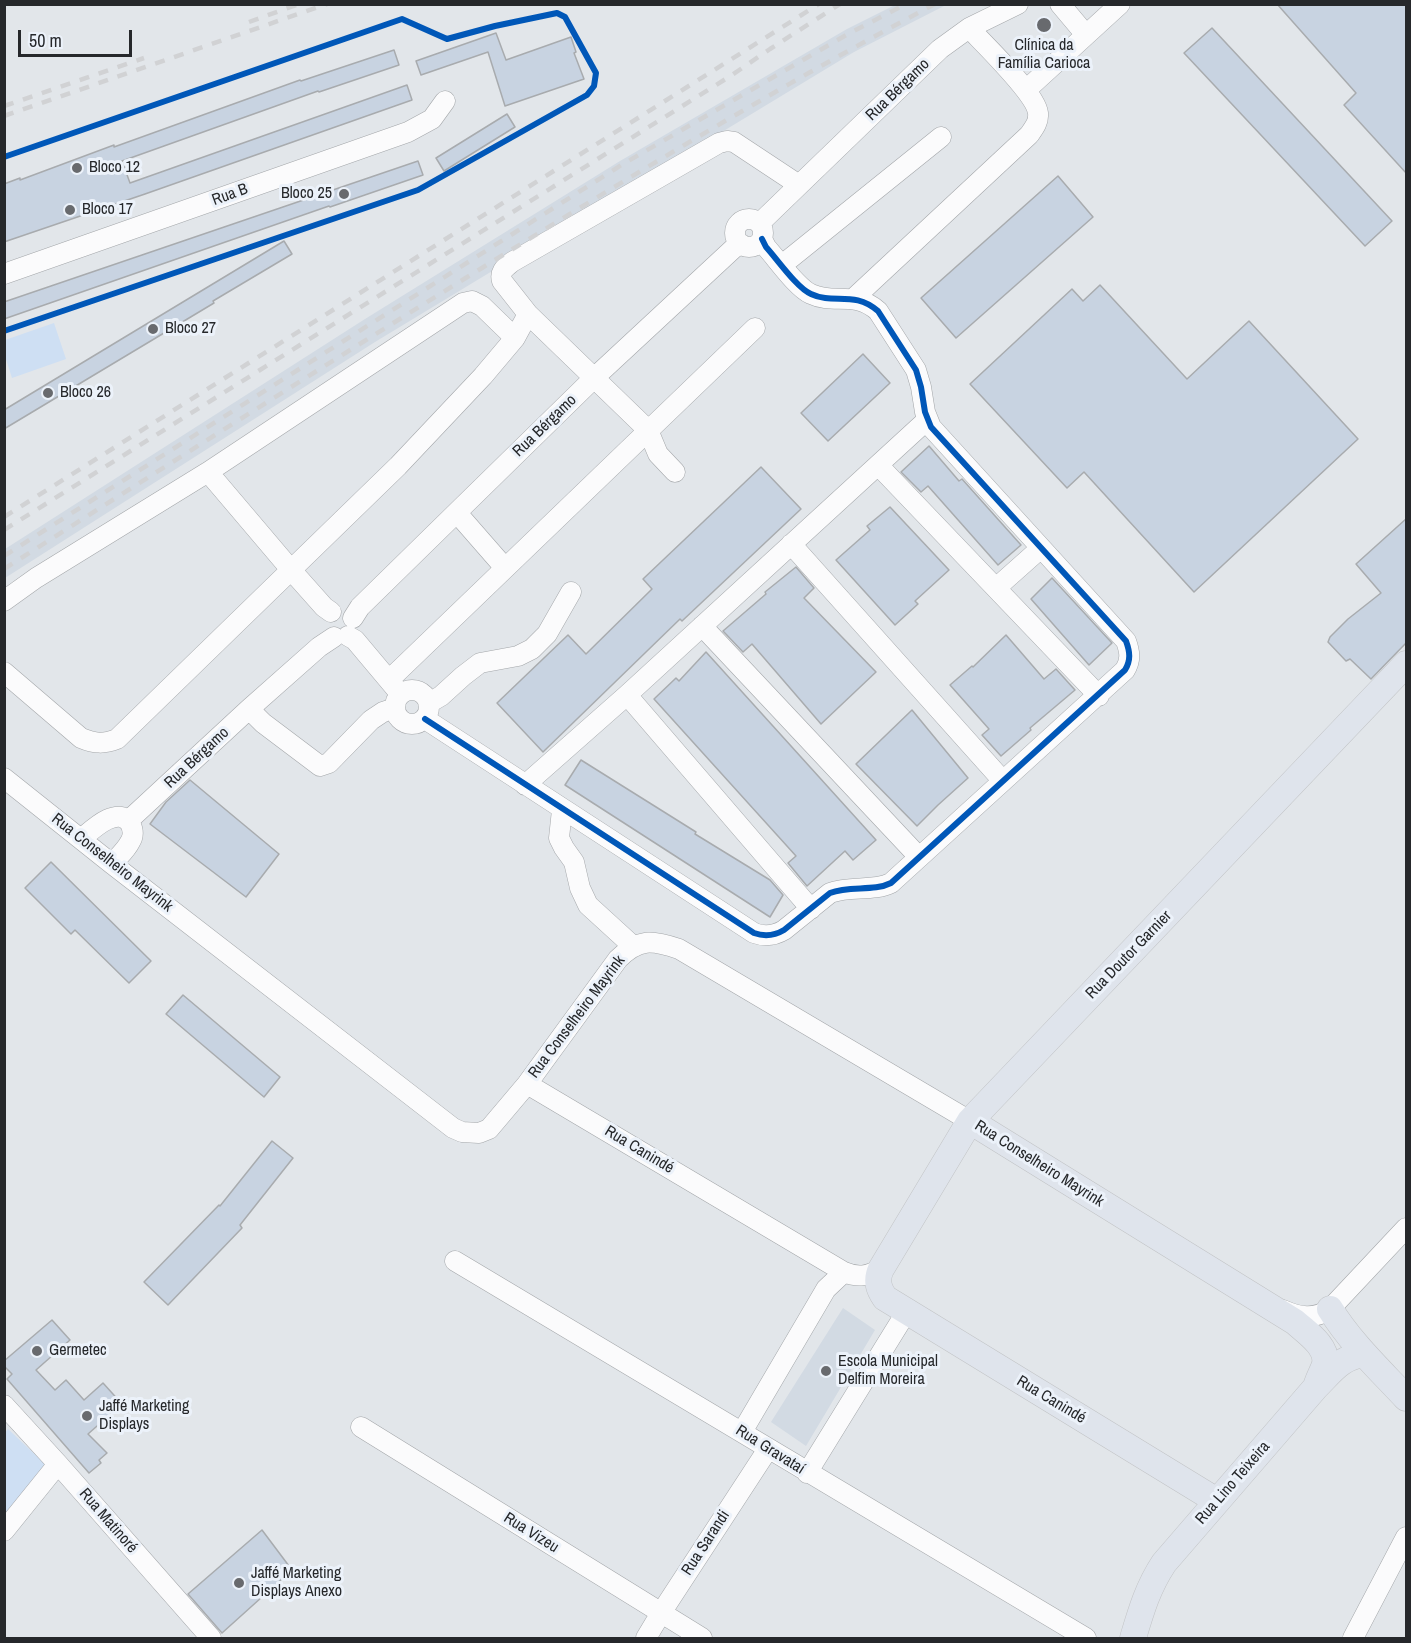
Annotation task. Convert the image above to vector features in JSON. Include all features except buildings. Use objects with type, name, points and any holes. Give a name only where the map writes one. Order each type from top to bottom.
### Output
[{"type":"main road","name":"Rua Doutor Garnier","points":[[881,1269],[970,1121],[1407,664]]},
{"type":"main road","name":"Rua Conselheiro Mayrink","points":[[970,1121],[1262,1301]]},
{"type":"main road","name":"Rua Canindé","points":[[881,1269],[878,1284],[885,1298],[1217,1502]]},
{"type":"main road","points":[[1262,1301],[1295,1322],[1317,1342],[1323,1351],[1325,1363],[1316,1386]]},
{"type":"main road","points":[[1330,1310],[1364,1354],[1407,1398]]},
{"type":"main road","name":"Rua Lino Teixeira","points":[[1133,1638],[1153,1580],[1164,1563],[1316,1386],[1342,1361],[1351,1356],[1364,1354]]},
{"type":"street","name":"Rua Bérgamo","points":[[128,821],[341,625],[594,378],[754,236],[799,185],[940,49],[969,28],[1018,4]]},
{"type":"street","points":[[1060,4],[1086,35]]},
{"type":"street","points":[[1026,90],[1120,4]]},
{"type":"street","points":[[853,299],[1029,135],[1037,123],[1038,113],[1035,104],[1026,90],[969,28]]},
{"type":"street","name":"Rua B","points":[[4,274],[408,132],[432,119],[445,101]]},
{"type":"street","points":[[782,265],[941,136]]},
{"type":"street","points":[[675,472],[658,454],[648,430],[528,314],[500,276],[506,267],[713,146],[727,141],[734,142],[799,185]]},
{"type":"street","points":[[395,694],[417,690],[424,695],[427,711],[525,785],[754,933],[768,936],[777,934],[830,893],[891,883],[1125,670],[1130,656],[1126,641],[927,420],[916,370],[878,311],[865,302],[853,299],[813,295],[800,286],[754,236]]},
{"type":"street","points":[[4,600],[208,472],[463,303],[472,301],[482,306],[515,338]]},
{"type":"street","points":[[4,672],[81,738],[91,742],[108,742],[117,739],[292,571],[405,458],[483,376],[515,338],[528,314]]},
{"type":"street","points":[[249,709],[263,723],[320,766],[329,763],[371,720],[383,712],[395,694],[505,568],[755,328]]},
{"type":"street","points":[[525,785],[627,695],[927,420]]},
{"type":"street","points":[[878,465],[1099,696]]},
{"type":"street","points":[[208,472],[341,625],[395,694],[398,716],[410,724],[418,723],[441,696],[480,663],[518,656],[532,649],[547,634],[571,592]]},
{"type":"street","points":[[457,513],[505,568]]},
{"type":"street","points":[[791,544],[1003,781]]},
{"type":"street","points":[[996,588],[1041,548]]},
{"type":"street","points":[[702,626],[919,857]]},
{"type":"street","points":[[627,695],[811,909]]},
{"type":"street","name":"Rua Conselheiro Mayrink","points":[[4,778],[453,1128],[462,1132],[479,1133],[489,1129],[527,1084],[618,959],[627,950],[641,943],[659,942],[679,950],[970,1121]]},
{"type":"street","points":[[562,810],[560,838],[574,862],[580,888],[588,904],[634,947]]},
{"type":"street","points":[[81,839],[96,826],[109,819],[116,817],[128,821],[133,835],[112,864]]},
{"type":"street","name":"Rua Canindé","points":[[527,1084],[844,1272]]},
{"type":"street","points":[[1330,1310],[1407,1228]]},
{"type":"street","name":"Rua Gravataí","points":[[455,1261],[1086,1638]]},
{"type":"street","points":[[826,1289],[827,1261]]},
{"type":"street","points":[[742,1432],[826,1289],[844,1272],[861,1276],[881,1269]]},
{"type":"street","name":"Rua Conselheiro Mayrink","points":[[1262,1301],[1295,1315],[1314,1317],[1330,1310]]},
{"type":"street","points":[[807,1473],[907,1311]]},
{"type":"street","name":"Rua Matinoré","points":[[6,1412],[58,1464],[211,1638]]},
{"type":"street","name":"Rua Vizeu","points":[[361,1426],[702,1638]]},
{"type":"street","name":"Rua Sarandi","points":[[646,1638],[768,1449]]},
{"type":"street","points":[[4,1531],[58,1464]]},
{"type":"street","points":[[1353,1638],[1407,1537]]},
{"type":"shaded area","points":[[895,5],[946,5],[854,52],[375,342],[5,578],[5,549],[365,319],[620,161],[847,29]]},
{"type":"shaded area","points":[[54,323],[66,359],[12,378],[5,356],[5,340]]},
{"type":"shaded area","points":[[843,1308],[875,1330],[806,1446],[771,1422]]},
{"type":"shaded area","points":[[8,1429],[45,1464],[5,1516],[4,1434]]},
{"type":"railway","points":[[249,22],[299,4]]},
{"type":"railway","points":[[4,116],[327,4]]},
{"type":"railway","points":[[4,517],[819,4]]},
{"type":"railway","points":[[4,530],[732,75],[840,4]]},
{"type":"railway","points":[[4,556],[623,164],[848,34],[906,4]]},
{"type":"railway","points":[[4,569],[368,339],[600,196],[766,97],[935,4]]},
{"type":"railway","points":[[4,106],[144,58]]},
{"type":"cycle path","points":[[4,157],[402,19],[447,39],[557,13],[565,17],[596,73],[594,86],[587,95],[418,190],[4,331]]},
{"type":"cycle path","points":[[425,719],[754,933],[769,935],[784,930],[830,893],[845,889],[884,886],[891,883],[1125,670],[1129,656],[1126,641],[931,427],[925,412],[916,370],[878,311],[861,301],[819,297],[805,291],[787,273],[762,239]]},
{"type":"place","name":"Clínica da Família Carioca","points":[[1044,25]]},
{"type":"place","name":"Bloco 12","points":[[77,168]]},
{"type":"place","name":"Bloco 25","points":[[344,194]]},
{"type":"place","name":"Bloco 17","points":[[70,210]]},
{"type":"place","name":"Bloco 27","points":[[153,329]]},
{"type":"place","name":"Bloco 26","points":[[48,393]]},
{"type":"place","name":"Germetec","points":[[37,1351]]},
{"type":"place","name":"Escola Municipal Delfim Moreira","points":[[826,1371]]},
{"type":"place","name":"Jaffé Marketing Displays","points":[[87,1416]]},
{"type":"place","name":"Jaffé Marketing Displays Anexo","points":[[239,1583]]}]
